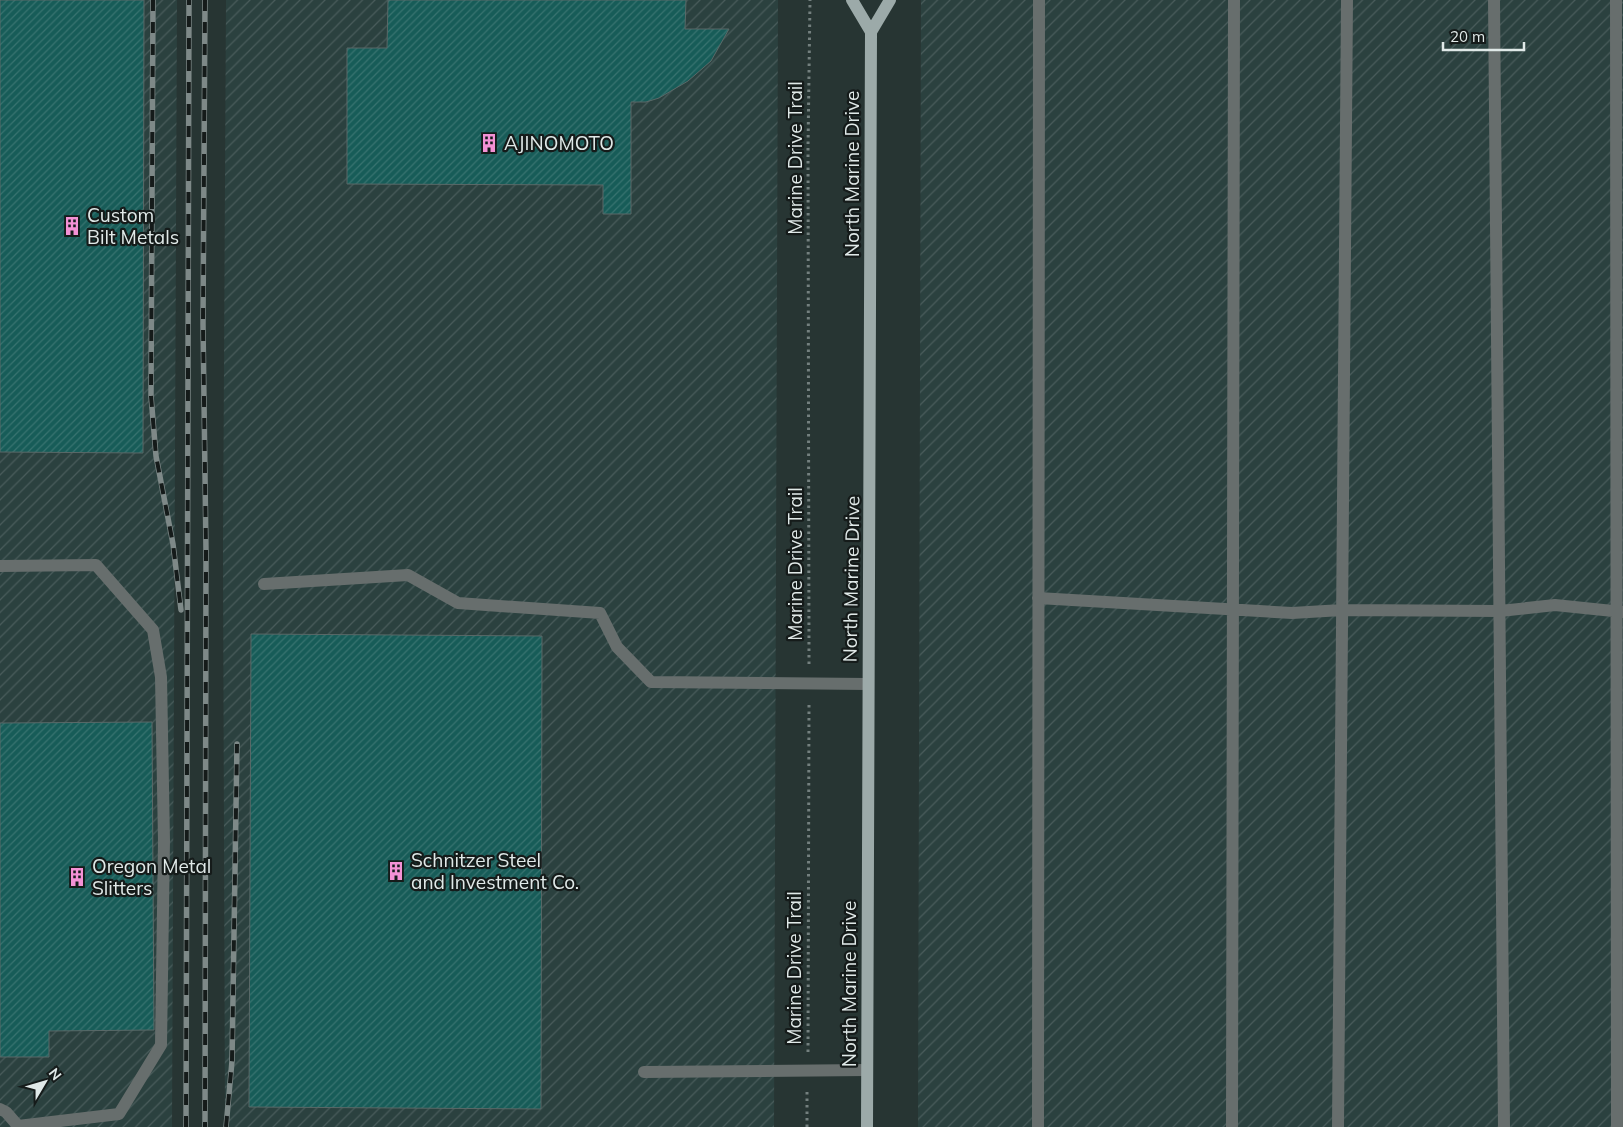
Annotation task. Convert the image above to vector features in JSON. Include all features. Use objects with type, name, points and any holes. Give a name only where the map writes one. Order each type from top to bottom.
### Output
[{"type":"main road","points":[[852,0],[871,32],[890,0]]},
{"type":"main road","name":"North Marine Drive","points":[[867,1127],[871,32]]},
{"type":"lane","points":[[1038,0],[1038,1127]]},
{"type":"lane","points":[[1232,1127],[1234,0]]},
{"type":"lane","points":[[1338,1127],[1346,0]]},
{"type":"lane","points":[[1494,0],[1504,1127]]},
{"type":"lane","points":[[1616,0],[1620,611],[1617,1127]]},
{"type":"lane","points":[[0,566],[96,565],[153,630],[161,677],[164,841],[161,1045],[119,1114],[19,1126],[6,1112],[0,1109]]},
{"type":"lane","points":[[264,584],[408,575],[458,603],[600,614],[617,647],[651,682],[868,684]]},
{"type":"lane","points":[[1038,598],[1292,613],[1342,610],[1500,611],[1555,605],[1620,611]]},
{"type":"lane","points":[[644,1072],[867,1070]]},
{"type":"path","name":"Marine Drive Trail","points":[[807,1127],[809,683],[808,148],[810,0]]},
{"type":"shaded area","points":[[0,0],[177,0],[172,1127],[0,1127]]},
{"type":"shaded area","points":[[226,0],[778,0],[774,1127],[225,1127],[223,551]]},
{"type":"shaded area","points":[[921,0],[1623,0],[1623,1127],[918,1127]]},
{"type":"building","name":"Custom Bilt Metals","points":[[0,0],[144,0],[143,453],[0,452]]},
{"type":"building","name":"AJINOMOTO","points":[[388,0],[686,0],[685,29],[729,29],[711,61],[688,81],[659,98],[646,102],[631,102],[631,214],[603,214],[603,185],[347,184],[347,48],[387,48]]},
{"type":"building","name":"Schnitzer Steel and Investment Co.","points":[[251,634],[542,636],[541,1109],[249,1107]]},
{"type":"building","name":"Oregon Metal Slitters","points":[[152,722],[154,1030],[49,1031],[49,1057],[0,1057],[0,723]]},
{"type":"railway","points":[[153,0],[151,396],[156,456],[173,544],[181,610]]},
{"type":"railway","points":[[186,1127],[189,0]]},
{"type":"railway","points":[[205,0],[203,324],[206,551],[205,1127]]},
{"type":"railway","points":[[226,1127],[232,1061],[237,744]]},
{"type":"place","name":"AJINOMOTO","points":[[489,143]]},
{"type":"place","name":"Custom Bilt Metals","points":[[72,226]]},
{"type":"place","name":"Schnitzer Steel and Investment Co.","points":[[396,871]]},
{"type":"place","name":"Oregon Metal Slitters","points":[[77,877]]}]
